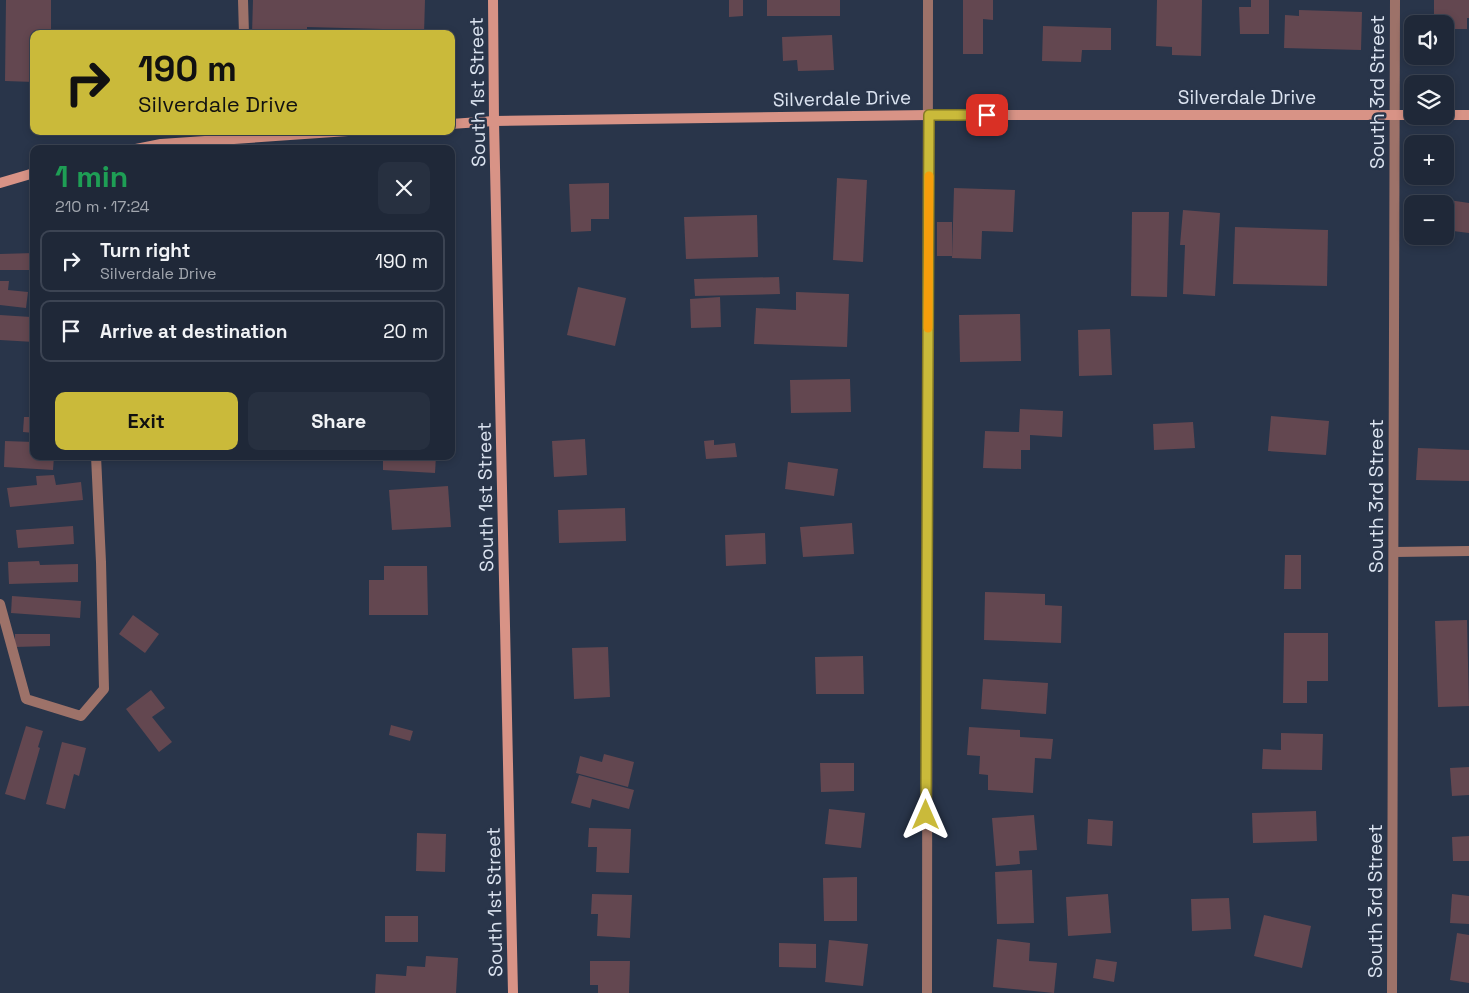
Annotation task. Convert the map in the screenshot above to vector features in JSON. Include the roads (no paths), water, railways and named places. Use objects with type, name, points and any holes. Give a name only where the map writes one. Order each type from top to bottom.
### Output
[{"type":"street","points":[[243,0],[244,30]]},
{"type":"street","name":"South 1st Street","points":[[493,0],[513,993]]},
{"type":"street","points":[[927,993],[928,0]]},
{"type":"street","name":"South 3rd Street","points":[[1392,993],[1395,0]]},
{"type":"street","points":[[1454,115],[1469,114]]},
{"type":"street","name":"Silverdale Drive","points":[[455,124],[494,121],[929,115],[1404,115]]},
{"type":"street","points":[[156,145],[249,135]]},
{"type":"street","points":[[0,184],[30,174]]},
{"type":"street","points":[[0,604],[26,699],[81,716],[104,689],[96,460]]},
{"type":"street","points":[[1394,552],[1469,551]]}]
